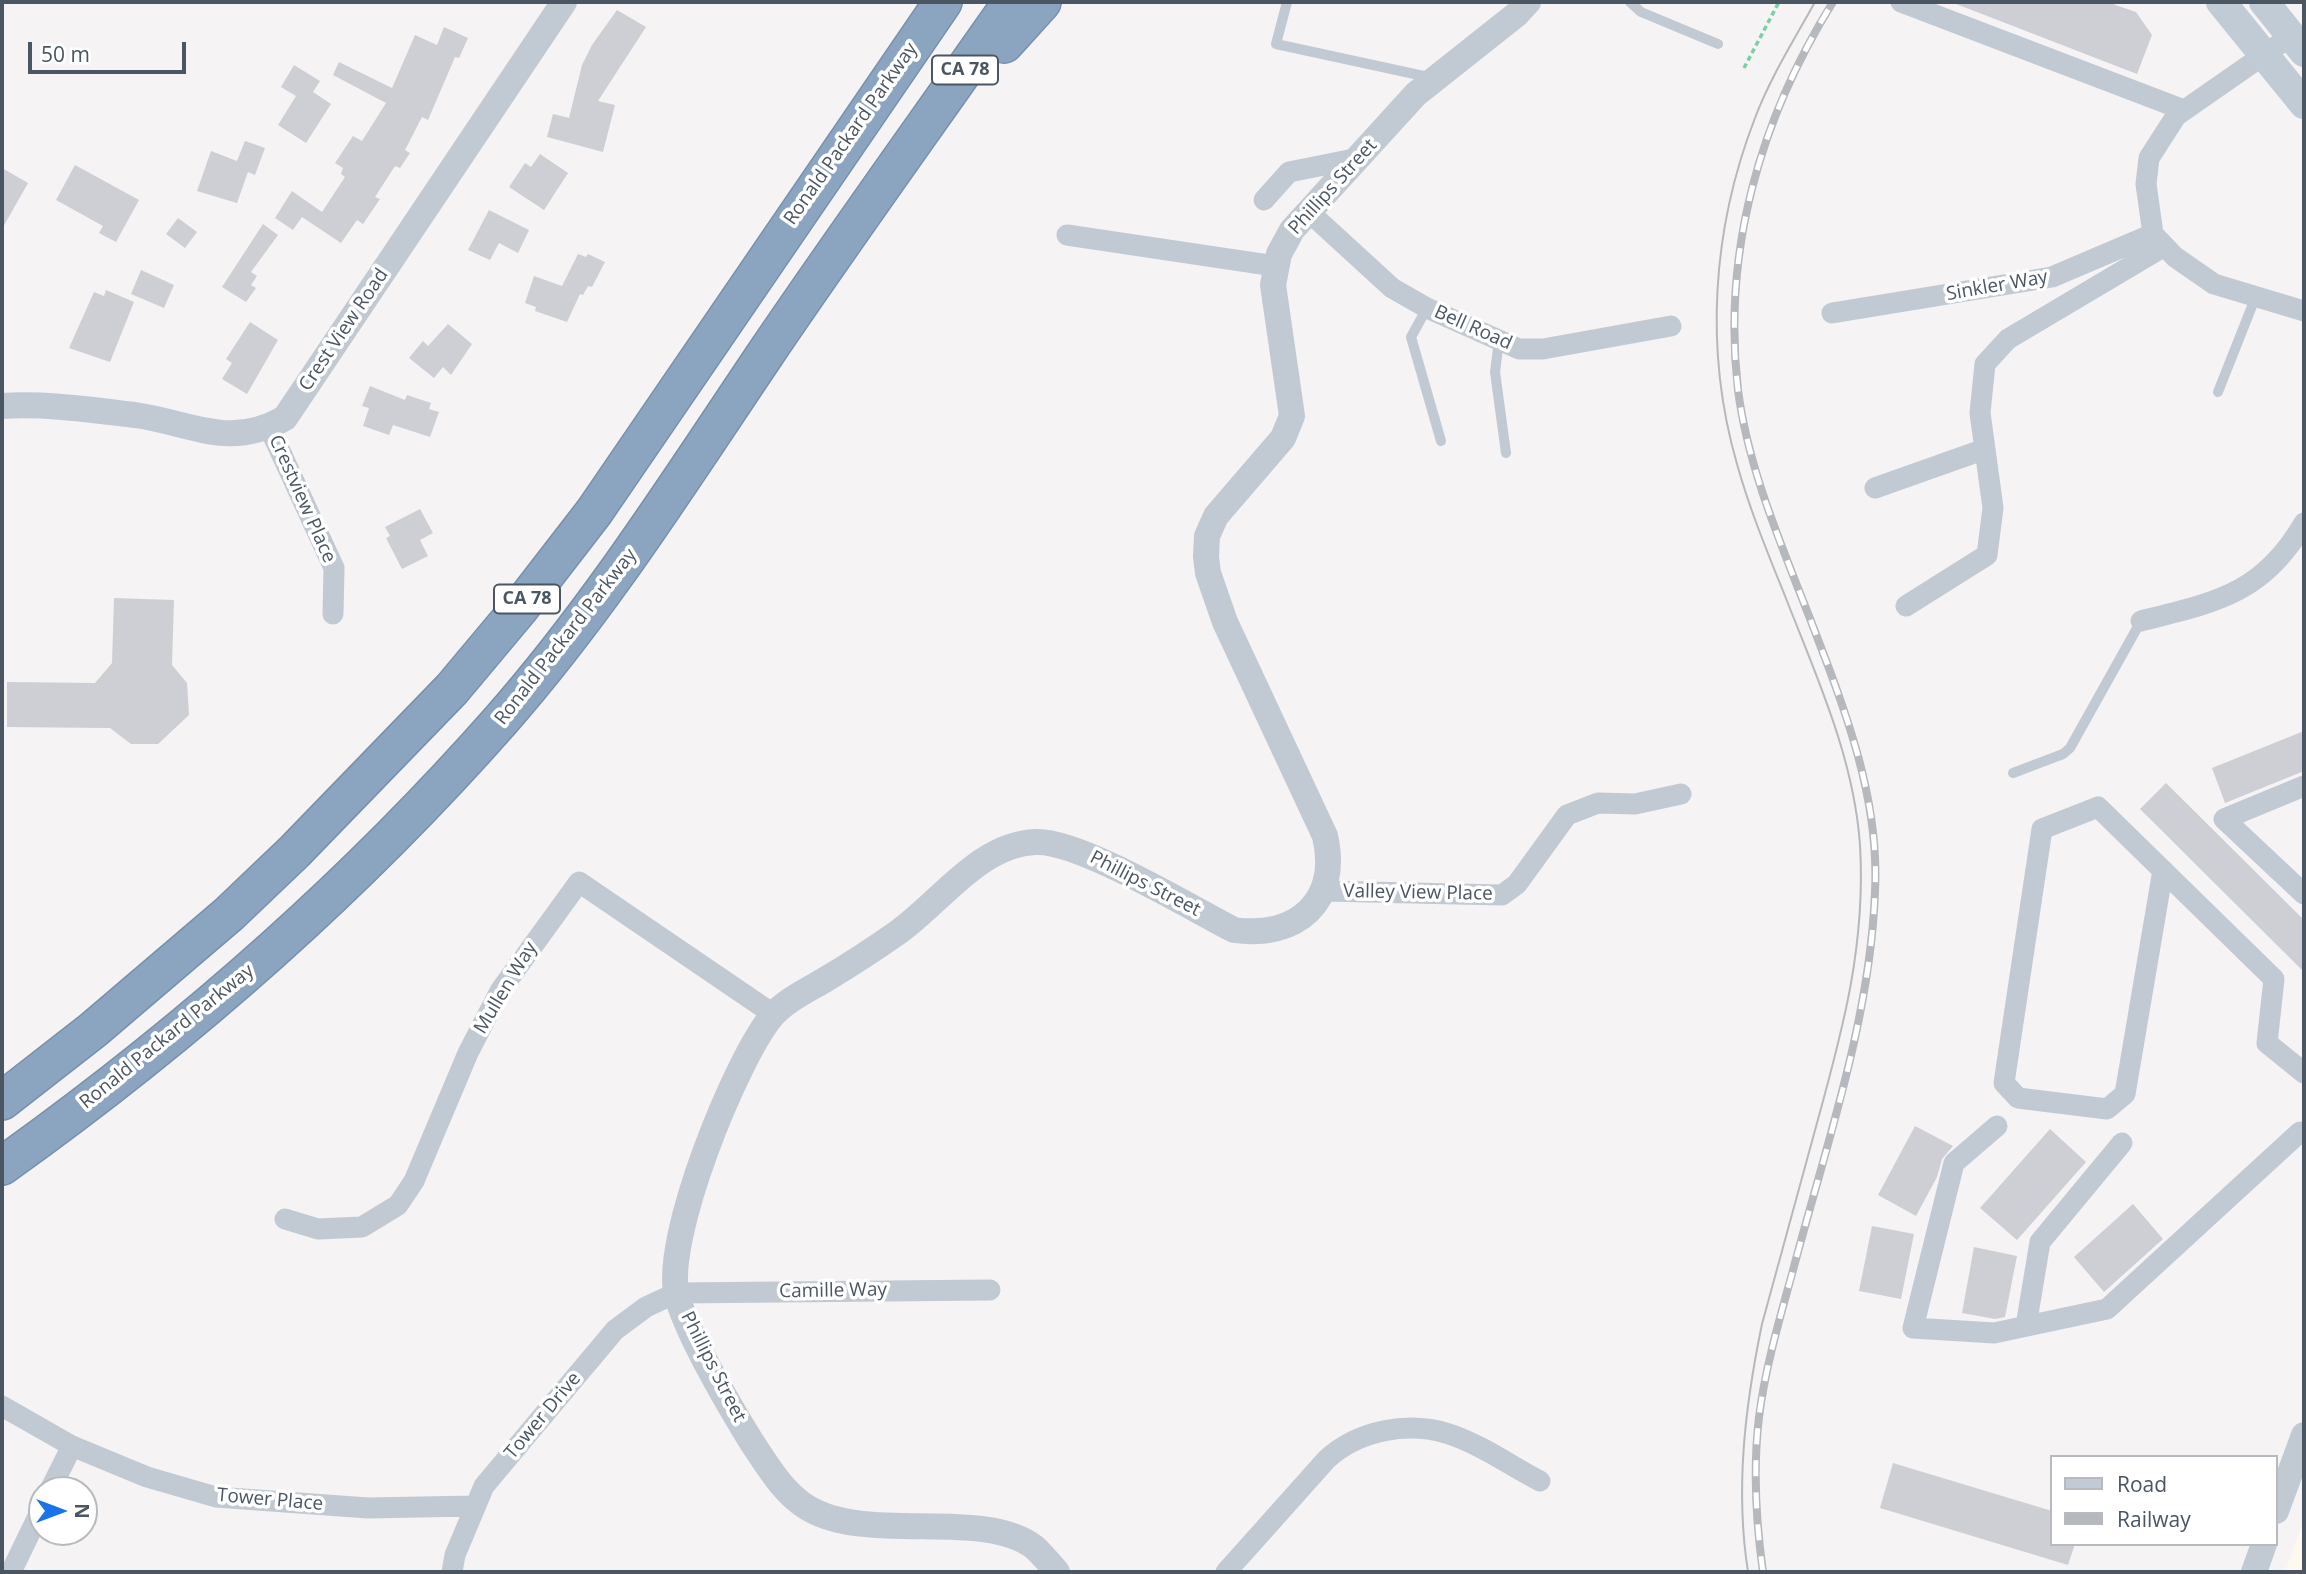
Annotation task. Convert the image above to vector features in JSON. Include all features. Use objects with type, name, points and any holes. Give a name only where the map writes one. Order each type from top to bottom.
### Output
[{"type":"highway","name":"Ronald Packard Parkway","points":[[2,1101],[93,1030],[229,914],[351,796],[460,679],[519,609],[594,512],[943,2]]},
{"type":"highway","name":"Ronald Packard Parkway","points":[[2,1166],[141,1064],[313,914],[501,720],[614,580],[769,348],[1012,2]]},
{"type":"highway","points":[[918,137],[1042,2]]},
{"type":"main road","points":[[2221,2],[2304,104]]},
{"type":"main road","points":[[2264,2],[2300,38]]},
{"type":"street","name":"Crest View Road","points":[[269,427],[285,418],[564,2]]},
{"type":"street","name":"Phillips Street","points":[[1057,1572],[1034,1547],[1014,1536],[980,1530],[845,1522],[807,1508],[782,1486],[750,1439],[691,1331],[676,1293],[676,1254],[688,1200],[732,1091],[753,1046],[773,1014],[899,932],[984,859],[1013,844],[1042,841],[1074,848],[1234,930],[1263,932],[1290,926],[1307,913],[1323,891],[1329,863],[1325,836],[1225,622],[1208,573],[1207,536],[1216,516],[1283,438],[1292,416],[1290,386],[1275,311],[1275,266],[1292,230],[1416,94],[1517,14],[1528,2]]},
{"type":"street","points":[[1901,2],[2184,110]]},
{"type":"street","points":[[2300,38],[2263,54],[2184,110],[2159,139],[2149,158],[2146,184],[2158,240],[2214,284],[2304,311]]},
{"type":"street","points":[[1264,200],[1289,172],[1359,158]]},
{"type":"street","name":"Bell Road","points":[[1309,212],[1392,288],[1427,308],[1520,349],[1544,349],[1671,326]]},
{"type":"street","points":[[1066,235],[1275,266]]},
{"type":"street","points":[[1906,606],[1987,555],[1993,508],[1980,413],[1985,364],[2007,339],[2158,240]]},
{"type":"street","name":"Sinkler Way","points":[[1832,313],[2052,277],[2158,240]]},
{"type":"street","points":[[2,405],[24,404],[138,416],[227,435],[269,427]]},
{"type":"street","name":"Crestview Place","points":[[269,427],[334,568],[333,614]]},
{"type":"street","points":[[1875,488],[1985,449]]},
{"type":"street","points":[[2141,621],[2204,605],[2252,585],[2292,543],[2304,523]]},
{"type":"street","points":[[2304,786],[2224,819],[2304,894]]},
{"type":"street","name":"Valley View Place","points":[[1323,891],[1502,895],[1517,884],[1567,815],[1598,803],[1635,804],[1681,793]]},
{"type":"street","points":[[2163,870],[2125,1094],[2107,1109],[2018,1098],[2004,1083],[2042,829],[2098,807],[2163,870],[2274,979],[2267,1043],[2304,1073]]},
{"type":"street","name":"Mullen Way","points":[[285,1219],[318,1229],[362,1227],[398,1205],[414,1181],[468,1053],[500,991],[579,882],[773,1014]]},
{"type":"street","points":[[1997,1126],[1954,1163],[1913,1328],[1994,1333],[2107,1309],[2300,1132],[2304,1133]]},
{"type":"street","points":[[2026,1326],[2040,1242],[2122,1143]]},
{"type":"street","name":"Camille Way","points":[[676,1293],[990,1290]]},
{"type":"street","name":"Tower Drive","points":[[452,1572],[455,1555],[473,1506],[484,1486],[615,1330],[646,1307],[676,1293]]},
{"type":"street","name":"Tower Place","points":[[2,1406],[72,1446],[147,1477],[216,1497],[369,1508],[473,1506]]},
{"type":"street","points":[[1226,1572],[1327,1459],[1338,1449],[1374,1432],[1402,1428],[1450,1434],[1540,1481]]},
{"type":"street","points":[[2278,1506],[2304,1435]]},
{"type":"street","points":[[57,1476],[72,1446]]},
{"type":"street","points":[[11,1572],[28,1537]]},
{"type":"street","points":[[2254,1572],[2263,1546]]},
{"type":"lane","points":[[1287,2],[1276,44],[1436,78]]},
{"type":"lane","points":[[1630,2],[1641,12],[1718,44]]},
{"type":"lane","points":[[2218,392],[2256,296]]},
{"type":"lane","points":[[1427,308],[1411,337],[1441,441]]},
{"type":"lane","points":[[1499,341],[1496,372],[1506,453]]},
{"type":"lane","points":[[2013,773],[2063,754],[2070,748],[2141,621]]},
{"type":"path","points":[[1744,68],[1779,2]]},
{"type":"shaded area","points":[[2304,1518],[2304,1572],[2285,1572]]},
{"type":"building","points":[[1951,2],[2107,2],[2136,12],[2152,35],[2137,74]]},
{"type":"building","points":[[617,10],[646,27],[598,101],[615,105],[603,152],[547,137],[553,114],[569,118],[582,65],[592,45]]},
{"type":"building","points":[[444,27],[468,38],[459,58],[455,57],[428,120],[422,117],[405,150],[410,153],[400,168],[395,166],[375,197],[380,199],[363,224],[357,220],[341,243],[302,217],[293,230],[275,218],[292,191],[322,212],[345,177],[341,174],[343,168],[335,163],[353,136],[362,141],[386,103],[333,75],[339,62],[392,88],[415,35],[437,45]]},
{"type":"building","points":[[294,65],[320,81],[313,92],[331,104],[306,143],[278,125],[296,96],[281,87]]},
{"type":"building","points":[[245,141],[265,148],[255,175],[248,172],[237,203],[197,191],[211,151],[237,161]]},
{"type":"building","points":[[540,154],[568,173],[544,210],[509,187],[525,163],[531,167]]},
{"type":"building","points":[[75,165],[139,200],[116,242],[99,233],[103,226],[56,200]]},
{"type":"building","points":[[2,168],[28,183],[2,229]]},
{"type":"building","points":[[489,210],[529,230],[518,253],[499,243],[490,260],[468,250]]},
{"type":"building","points":[[178,218],[197,232],[185,248],[166,234]]},
{"type":"building","points":[[263,224],[278,235],[251,272],[257,276],[251,285],[256,288],[246,302],[222,287]]},
{"type":"building","points":[[578,254],[586,257],[588,254],[605,262],[592,287],[588,286],[583,295],[580,294],[567,322],[535,311],[536,307],[525,303],[534,276],[562,286]]},
{"type":"building","points":[[141,270],[174,285],[164,308],[131,294]]},
{"type":"building","points":[[106,290],[134,302],[110,362],[69,348],[94,292],[104,296]]},
{"type":"building","points":[[250,322],[278,340],[247,394],[222,379],[232,363],[226,359]]},
{"type":"building","points":[[448,324],[472,344],[451,375],[443,367],[434,378],[409,358],[423,341],[428,346]]},
{"type":"building","points":[[370,386],[405,400],[407,395],[431,403],[429,409],[439,412],[430,437],[393,425],[389,435],[363,426],[369,408],[362,406]]},
{"type":"building","points":[[420,509],[433,533],[420,540],[428,556],[402,569],[386,538],[390,536],[385,527]]},
{"type":"building","points":[[114,598],[174,600],[172,665],[187,683],[189,715],[158,744],[131,744],[110,728],[7,727],[7,682],[95,683],[112,663]]},
{"type":"building","points":[[2304,731],[2304,771],[2225,803],[2212,768]]},
{"type":"building","points":[[2166,783],[2304,920],[2304,972],[2140,809]]},
{"type":"building","points":[[1915,1126],[1953,1146],[1942,1159],[1937,1177],[1916,1216],[1878,1195]]},
{"type":"building","points":[[2050,1129],[2086,1162],[2017,1240],[1980,1208]]},
{"type":"building","points":[[2133,1204],[2163,1239],[2104,1292],[2074,1257]]},
{"type":"building","points":[[1872,1226],[1914,1234],[1901,1299],[1859,1291]]},
{"type":"building","points":[[1974,1247],[2017,1256],[2005,1317],[1995,1319],[1962,1313]]},
{"type":"building","points":[[1893,1463],[2050,1510],[2050,1546],[2074,1546],[2068,1565],[1880,1508]]},
{"type":"tram line","points":[[1748,1572],[1742,1479],[1751,1386],[1762,1324],[1844,1020],[1856,952],[1861,882],[1856,813],[1833,720],[1754,516],[1737,464],[1720,377],[1718,290],[1729,203],[1755,118],[1768,88],[1815,2]]},
{"type":"railway","points":[[1763,1572],[1756,1475],[1762,1399],[1777,1327],[1844,1084],[1865,989],[1875,892],[1875,856],[1872,820],[1857,751],[1757,477],[1749,448],[1738,390],[1734,339],[1736,288],[1742,237],[1752,188],[1767,140],[1785,93],[1833,2]]}]
